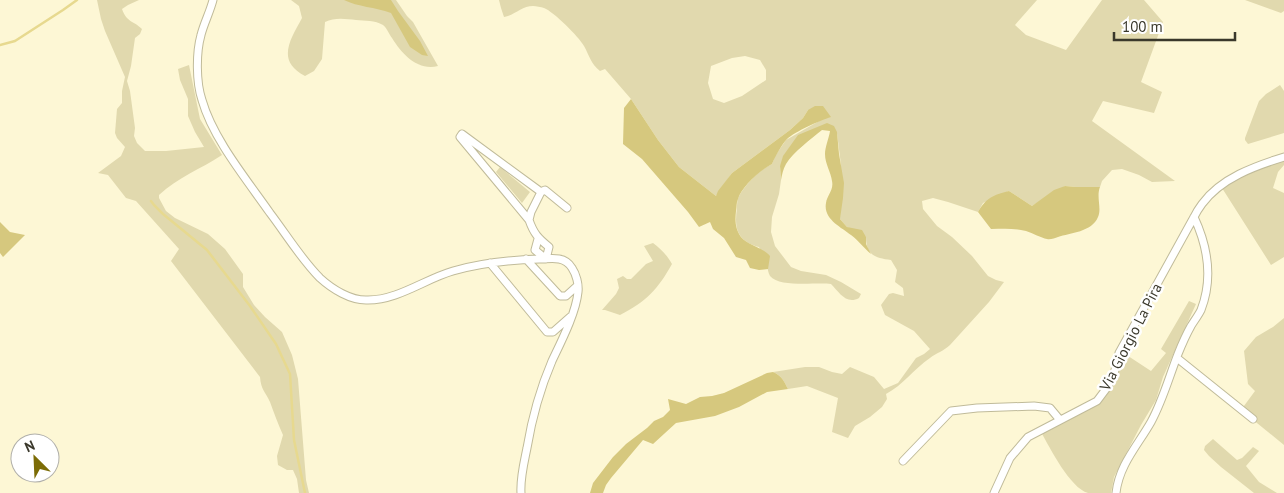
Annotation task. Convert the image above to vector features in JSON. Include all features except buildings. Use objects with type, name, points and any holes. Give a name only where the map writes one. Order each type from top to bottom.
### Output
[{"type":"street","points":[[213,0],[200,37],[198,58],[198,82],[209,121],[252,187],[311,268],[332,288],[344,294],[365,300],[376,300],[386,298],[437,276],[490,263],[526,259],[560,259],[567,262],[573,269],[577,280],[578,292],[571,317],[547,373],[532,419],[523,465],[521,493]]},
{"type":"street","points":[[546,259],[549,247],[533,232],[529,220],[460,137],[462,134],[541,192],[545,190],[567,208]]},
{"type":"street","name":"Via Giorgio La Pira","points":[[994,493],[1010,458],[1028,437],[1097,401],[1106,389],[1114,374],[1119,353],[1194,217],[1207,198],[1224,184],[1261,164],[1284,157]]},
{"type":"street","points":[[529,220],[541,192]]},
{"type":"street","points":[[1116,493],[1117,482],[1123,468],[1161,402],[1176,358],[1200,311],[1206,292],[1208,275],[1207,252],[1194,217]]},
{"type":"street","points":[[538,238],[535,250],[546,259]]},
{"type":"street","points":[[526,259],[560,296],[566,296],[578,286]]},
{"type":"street","points":[[490,263],[547,332],[553,332],[571,317]]},
{"type":"street","points":[[1176,358],[1253,419]]},
{"type":"street","points":[[903,462],[952,411],[1034,406],[1050,408],[1060,420]]},
{"type":"shaded area","points":[[97,0],[139,0],[122,9],[128,19],[142,29],[135,38],[127,81],[135,128],[134,136],[137,143],[145,151],[204,147],[188,116],[188,99],[180,80],[178,69],[189,65],[200,119],[222,155],[174,183],[159,195],[159,198],[166,211],[175,218],[208,234],[225,249],[243,274],[243,287],[254,305],[282,332],[292,355],[298,379],[306,480],[309,493],[299,493],[297,479],[293,470],[287,470],[278,465],[277,456],[283,435],[270,402],[262,388],[260,377],[171,261],[179,249],[136,201],[126,198],[108,175],[98,173],[121,156],[125,147],[115,133],[117,109],[122,103],[125,77],[105,31]]},
{"type":"shaded area","points":[[291,0],[396,0],[413,22],[438,66],[423,66],[411,60],[400,50],[386,28],[380,23],[337,19],[325,22],[322,59],[314,71],[305,76],[296,70],[288,57],[290,42],[302,18],[299,6]]},
{"type":"shaded area","points":[[344,0],[391,0],[420,41],[428,56],[422,55],[410,47],[391,13]]},
{"type":"shaded area","points":[[499,0],[1037,0],[1015,25],[1026,35],[1066,50],[1102,0],[1144,0],[1163,22],[1141,82],[1162,92],[1154,113],[1103,101],[1092,121],[1175,181],[1152,182],[1122,169],[1112,170],[1102,181],[1100,187],[1065,186],[1032,206],[1009,191],[983,203],[978,212],[933,198],[922,201],[923,209],[937,226],[972,256],[988,276],[1004,282],[989,302],[950,345],[924,362],[898,386],[886,394],[887,399],[882,407],[855,426],[848,438],[832,432],[838,398],[807,386],[788,389],[781,377],[773,372],[805,367],[819,367],[842,374],[850,367],[874,377],[884,389],[898,383],[916,358],[930,349],[914,331],[885,315],[881,305],[889,294],[893,293],[904,296],[903,288],[895,282],[897,270],[891,260],[876,257],[872,254],[866,243],[866,237],[847,227],[840,219],[841,165],[837,133],[827,124],[780,166],[781,180],[772,217],[771,232],[775,246],[791,267],[801,271],[826,275],[861,294],[859,298],[854,300],[847,299],[831,284],[790,283],[775,280],[769,275],[759,247],[742,237],[736,222],[739,196],[754,177],[772,164],[786,140],[830,116],[808,110],[803,118],[790,130],[732,173],[716,196],[679,167],[658,140],[631,99],[605,69],[600,71],[597,68],[581,42],[559,19],[544,8],[533,6],[525,7],[504,17]],"holes":[[[745,56],[760,60],[766,70],[766,80],[742,96],[724,103],[713,99],[708,83],[711,66],[732,58]]]},
{"type":"shaded area","points":[[1245,0],[1284,0],[1284,11],[1281,13]]},
{"type":"shaded area","points":[[1280,85],[1284,91],[1284,133],[1248,144],[1245,138],[1259,101]]},
{"type":"shaded area","points":[[631,99],[658,140],[679,167],[716,196],[732,173],[790,130],[803,118],[808,110],[815,106],[823,106],[831,117],[787,139],[772,164],[747,184],[737,200],[736,224],[738,231],[744,240],[770,256],[768,269],[750,268],[746,260],[736,257],[724,238],[713,229],[710,222],[699,227],[642,159],[623,144],[624,108]]},
{"type":"shaded area","points":[[827,123],[834,126],[837,132],[844,183],[840,219],[847,227],[862,230],[871,254],[827,214],[826,203],[832,184],[825,154],[830,131],[822,130],[789,159],[783,170],[781,180],[780,166],[783,156],[798,135]]},
{"type":"shaded area","points":[[1284,160],[1284,165],[1278,172],[1273,188],[1284,193],[1284,257],[1271,265],[1222,188],[1252,171]]},
{"type":"shaded area","points":[[500,167],[530,192],[522,203],[496,172]]},
{"type":"shaded area","points":[[1065,186],[1100,187],[1098,217],[1086,229],[1048,239],[1022,230],[991,229],[978,212],[987,200],[1003,192],[1009,191],[1032,206],[1054,190]]},
{"type":"shaded area","points":[[0,222],[10,232],[25,235],[3,257],[0,253]]},
{"type":"shaded area","points":[[653,243],[664,252],[672,264],[662,281],[644,300],[620,315],[602,310],[619,288],[617,279],[623,276],[631,279],[646,264],[653,261],[644,246]]},
{"type":"shaded area","points":[[1189,301],[1196,304],[1163,377],[1156,400],[1114,477],[1111,493],[1088,493],[1081,490],[1061,467],[1041,432],[1098,403],[1122,352],[1151,371],[1166,353],[1161,349]]},
{"type":"shaded area","points":[[1284,318],[1284,445],[1241,410],[1255,391],[1248,384],[1244,351],[1256,337]]},
{"type":"shaded area","points":[[773,372],[781,377],[788,389],[767,392],[739,407],[715,416],[676,423],[653,444],[643,440],[611,478],[603,493],[590,493],[593,483],[613,457],[626,444],[670,410],[668,399],[686,404],[700,397],[724,393]]},
{"type":"shaded area","points":[[1213,439],[1237,460],[1242,458],[1253,447],[1259,451],[1246,466],[1259,482],[1277,493],[1254,493],[1221,467],[1204,450],[1205,446]]},
{"type":"waterway","points":[[0,45],[15,41],[77,0]]},
{"type":"waterway","points":[[151,201],[163,214],[207,250],[250,306],[276,344],[290,374],[294,440],[305,493]]}]
